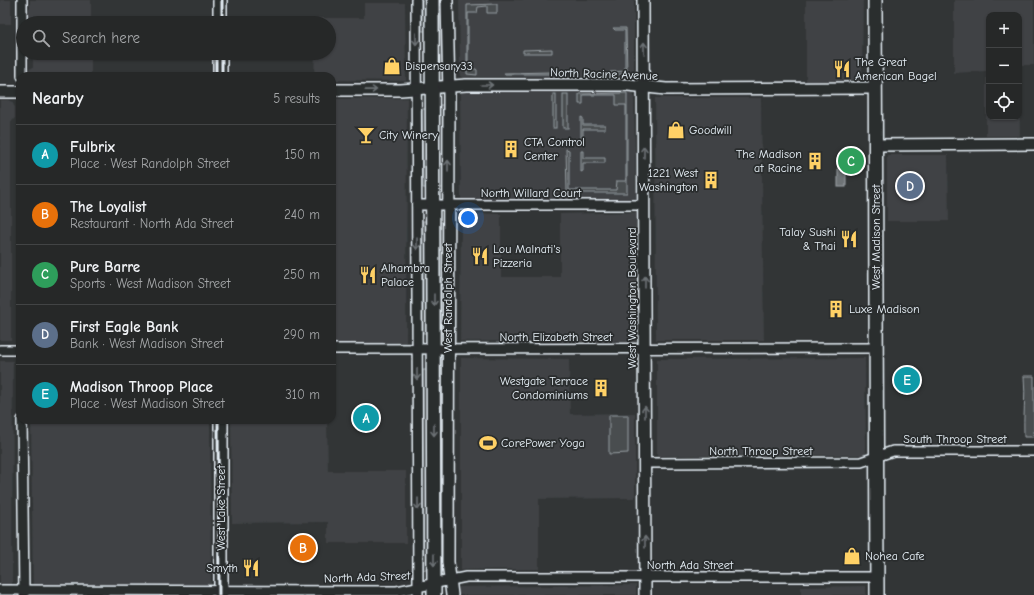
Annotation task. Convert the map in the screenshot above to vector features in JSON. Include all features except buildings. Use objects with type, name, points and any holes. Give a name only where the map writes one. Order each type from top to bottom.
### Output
[{"type":"main road","points":[[220,0],[220,16]]},
{"type":"main road","name":"West Randolph Street","points":[[432,0],[434,205],[434,590]]},
{"type":"main road","name":"West Madison Street","points":[[875,0],[877,595]]},
{"type":"main road","points":[[220,60],[220,72]]},
{"type":"main road","name":"West Lake Street","points":[[221,424],[221,593]]},
{"type":"street","points":[[22,0],[22,16]]},
{"type":"street","points":[[416,0],[418,591]]},
{"type":"street","name":"West Randolph Street","points":[[447,0],[449,205],[448,562],[452,595]]},
{"type":"street","name":"West Washington Boulevard","points":[[643,0],[645,595]]},
{"type":"street","points":[[22,60],[22,72]]},
{"type":"street","name":"North Racine Avenue","points":[[336,90],[417,89],[448,86],[609,85],[666,89],[875,88]]},
{"type":"street","points":[[0,92],[16,92]]},
{"type":"street","points":[[875,145],[1034,144]]},
{"type":"street","name":"North Willard Court","points":[[417,205],[644,205]]},
{"type":"street","name":"North Elizabeth Street","points":[[336,350],[876,348]]},
{"type":"street","points":[[0,350],[16,350]]},
{"type":"street","points":[[22,424],[24,593]]},
{"type":"street","name":"South Throop Street","points":[[877,457],[893,451],[1034,451]]},
{"type":"street","name":"North Throop Street","points":[[645,463],[861,462],[877,457]]},
{"type":"street","name":"North Ada Street","points":[[0,590],[24,593],[418,591],[434,590],[450,580],[466,577],[877,577]]},
{"type":"shaded area","points":[[0,0],[11,0],[11,24],[0,24]]},
{"type":"shaded area","points":[[30,0],[91,0],[91,16],[26,16],[26,11],[30,7]]},
{"type":"shaded area","points":[[422,0],[425,0],[426,31],[422,31]]},
{"type":"shaded area","points":[[439,0],[442,0],[443,68],[439,68]]},
{"type":"shaded area","points":[[459,0],[634,0],[634,75],[628,77],[463,78],[460,76]]},
{"type":"shaded area","points":[[806,0],[863,0],[862,75],[857,80],[806,82]]},
{"type":"shaded area","points":[[954,0],[1034,0],[1034,65],[1022,65],[1022,12],[986,12],[986,71],[954,73]]},
{"type":"shaded area","points":[[364,3],[405,3],[406,81],[336,80],[336,72],[314,72],[315,60],[336,60],[336,18],[364,18]]},
{"type":"shaded area","points":[[497,4],[497,13],[487,13],[487,6],[478,7],[477,13],[468,13],[468,69],[476,69],[477,75],[467,74],[467,5]]},
{"type":"shaded area","points":[[613,28],[626,28],[627,74],[608,74],[610,72],[625,71],[625,30],[615,30]]},
{"type":"shaded area","points":[[552,49],[552,53],[523,53],[523,50]]},
{"type":"shaded area","points":[[33,60],[91,60],[91,72],[25,72],[26,66],[30,69],[33,67]]},
{"type":"shaded area","points":[[551,72],[553,74],[504,74],[504,73]]},
{"type":"shaded area","points":[[460,91],[633,91],[634,96],[636,199],[461,199]]},
{"type":"shaded area","points":[[627,93],[627,193],[567,193],[566,149],[569,150],[569,190],[616,190],[617,181],[626,181],[626,105],[616,105],[616,95],[583,95],[583,104],[579,104],[579,94]]},
{"type":"shaded area","points":[[553,94],[556,94],[556,128],[553,128]]},
{"type":"shaded area","points":[[563,94],[568,94],[568,128],[563,128]]},
{"type":"shaded area","points":[[407,98],[406,343],[336,343],[336,99]]},
{"type":"shaded area","points":[[655,98],[761,98],[764,340],[656,340]]},
{"type":"shaded area","points":[[0,100],[8,100],[12,102],[15,107],[15,118],[11,122],[11,340],[0,340]]},
{"type":"shaded area","points":[[439,105],[443,105],[443,188],[439,188]]},
{"type":"shaded area","points":[[422,109],[426,109],[426,188],[423,188]]},
{"type":"shaded area","points":[[581,117],[583,118],[583,125],[605,125],[605,129],[583,129],[583,137],[581,138]]},
{"type":"shaded area","points":[[986,120],[1020,120],[1020,136],[986,136]]},
{"type":"shaded area","points":[[581,151],[583,151],[583,158],[605,158],[605,163],[583,163],[583,171],[581,172]]},
{"type":"shaded area","points":[[887,155],[948,155],[949,221],[887,221]]},
{"type":"shaded area","points":[[838,161],[846,161],[846,187],[838,187]]},
{"type":"shaded area","points":[[636,212],[636,342],[460,341],[461,213],[501,214],[501,277],[560,277],[560,214]]},
{"type":"shaded area","points":[[423,221],[426,221],[426,333],[423,333]]},
{"type":"shaded area","points":[[440,222],[443,222],[443,333],[440,333]]},
{"type":"shaded area","points":[[461,358],[569,359],[570,414],[635,413],[635,498],[539,499],[539,569],[461,570]]},
{"type":"shaded area","points":[[865,358],[866,455],[657,456],[657,359]]},
{"type":"shaded area","points":[[0,361],[13,361],[12,584],[0,584]]},
{"type":"shaded area","points":[[440,369],[444,369],[444,566],[440,566]]},
{"type":"shaded area","points":[[423,370],[427,370],[427,570],[423,570]]},
{"type":"shaded area","points":[[1024,376],[1034,376],[1034,437],[1024,437]]},
{"type":"shaded area","points":[[609,415],[628,415],[628,453],[609,454]]},
{"type":"shaded area","points":[[31,424],[210,424],[211,595],[143,595],[143,591],[37,590],[35,595],[33,595]]},
{"type":"shaded area","points":[[231,424],[327,424],[328,471],[406,471],[406,543],[328,543],[328,522],[232,523]]},
{"type":"shaded area","points":[[636,585],[636,595],[459,595],[459,587]]},
{"type":"shaded area","points":[[866,586],[866,595],[801,595],[801,587]]},
{"type":"railway","points":[[222,0],[222,16]]},
{"type":"railway","points":[[216,60],[216,72]]},
{"type":"railway","points":[[222,60],[222,72]]},
{"type":"railway","points":[[218,424],[219,595]]},
{"type":"place","name":"Dispensary33","points":[[392,66]]},
{"type":"place","name":"The Great American Bagel","points":[[842,69]]},
{"type":"place","name":"Goodwill","points":[[676,130]]},
{"type":"place","name":"City Winery","points":[[366,135]]},
{"type":"place","name":"CTA Control Center","points":[[511,149]]},
{"type":"place","name":"The Madison at Racine","points":[[815,161]]},
{"type":"place","name":"Pure Barre","points":[[851,161]]},
{"type":"place","name":"1221 West Washington","points":[[711,180]]},
{"type":"place","name":"First Eagle Bank","points":[[910,186]]},
{"type":"place","name":"Talay Sushi & Thai","points":[[849,239]]},
{"type":"place","name":"Lou Malnati's Pizzeria","points":[[480,256]]},
{"type":"place","name":"Alhambra Palace","points":[[368,275]]},
{"type":"place","name":"Luxe Madison","points":[[836,309]]},
{"type":"place","name":"Madison Throop Place","points":[[907,380]]},
{"type":"place","name":"Westgate Terrace Condominiums","points":[[601,388]]},
{"type":"place","name":"Fulbrix","points":[[366,418]]},
{"type":"place","name":"CorePower Yoga","points":[[488,443]]},
{"type":"place","name":"The Loyalist","points":[[303,548]]},
{"type":"place","name":"Nohea Cafe","points":[[852,556]]},
{"type":"place","name":"Smyth","points":[[251,568]]}]
